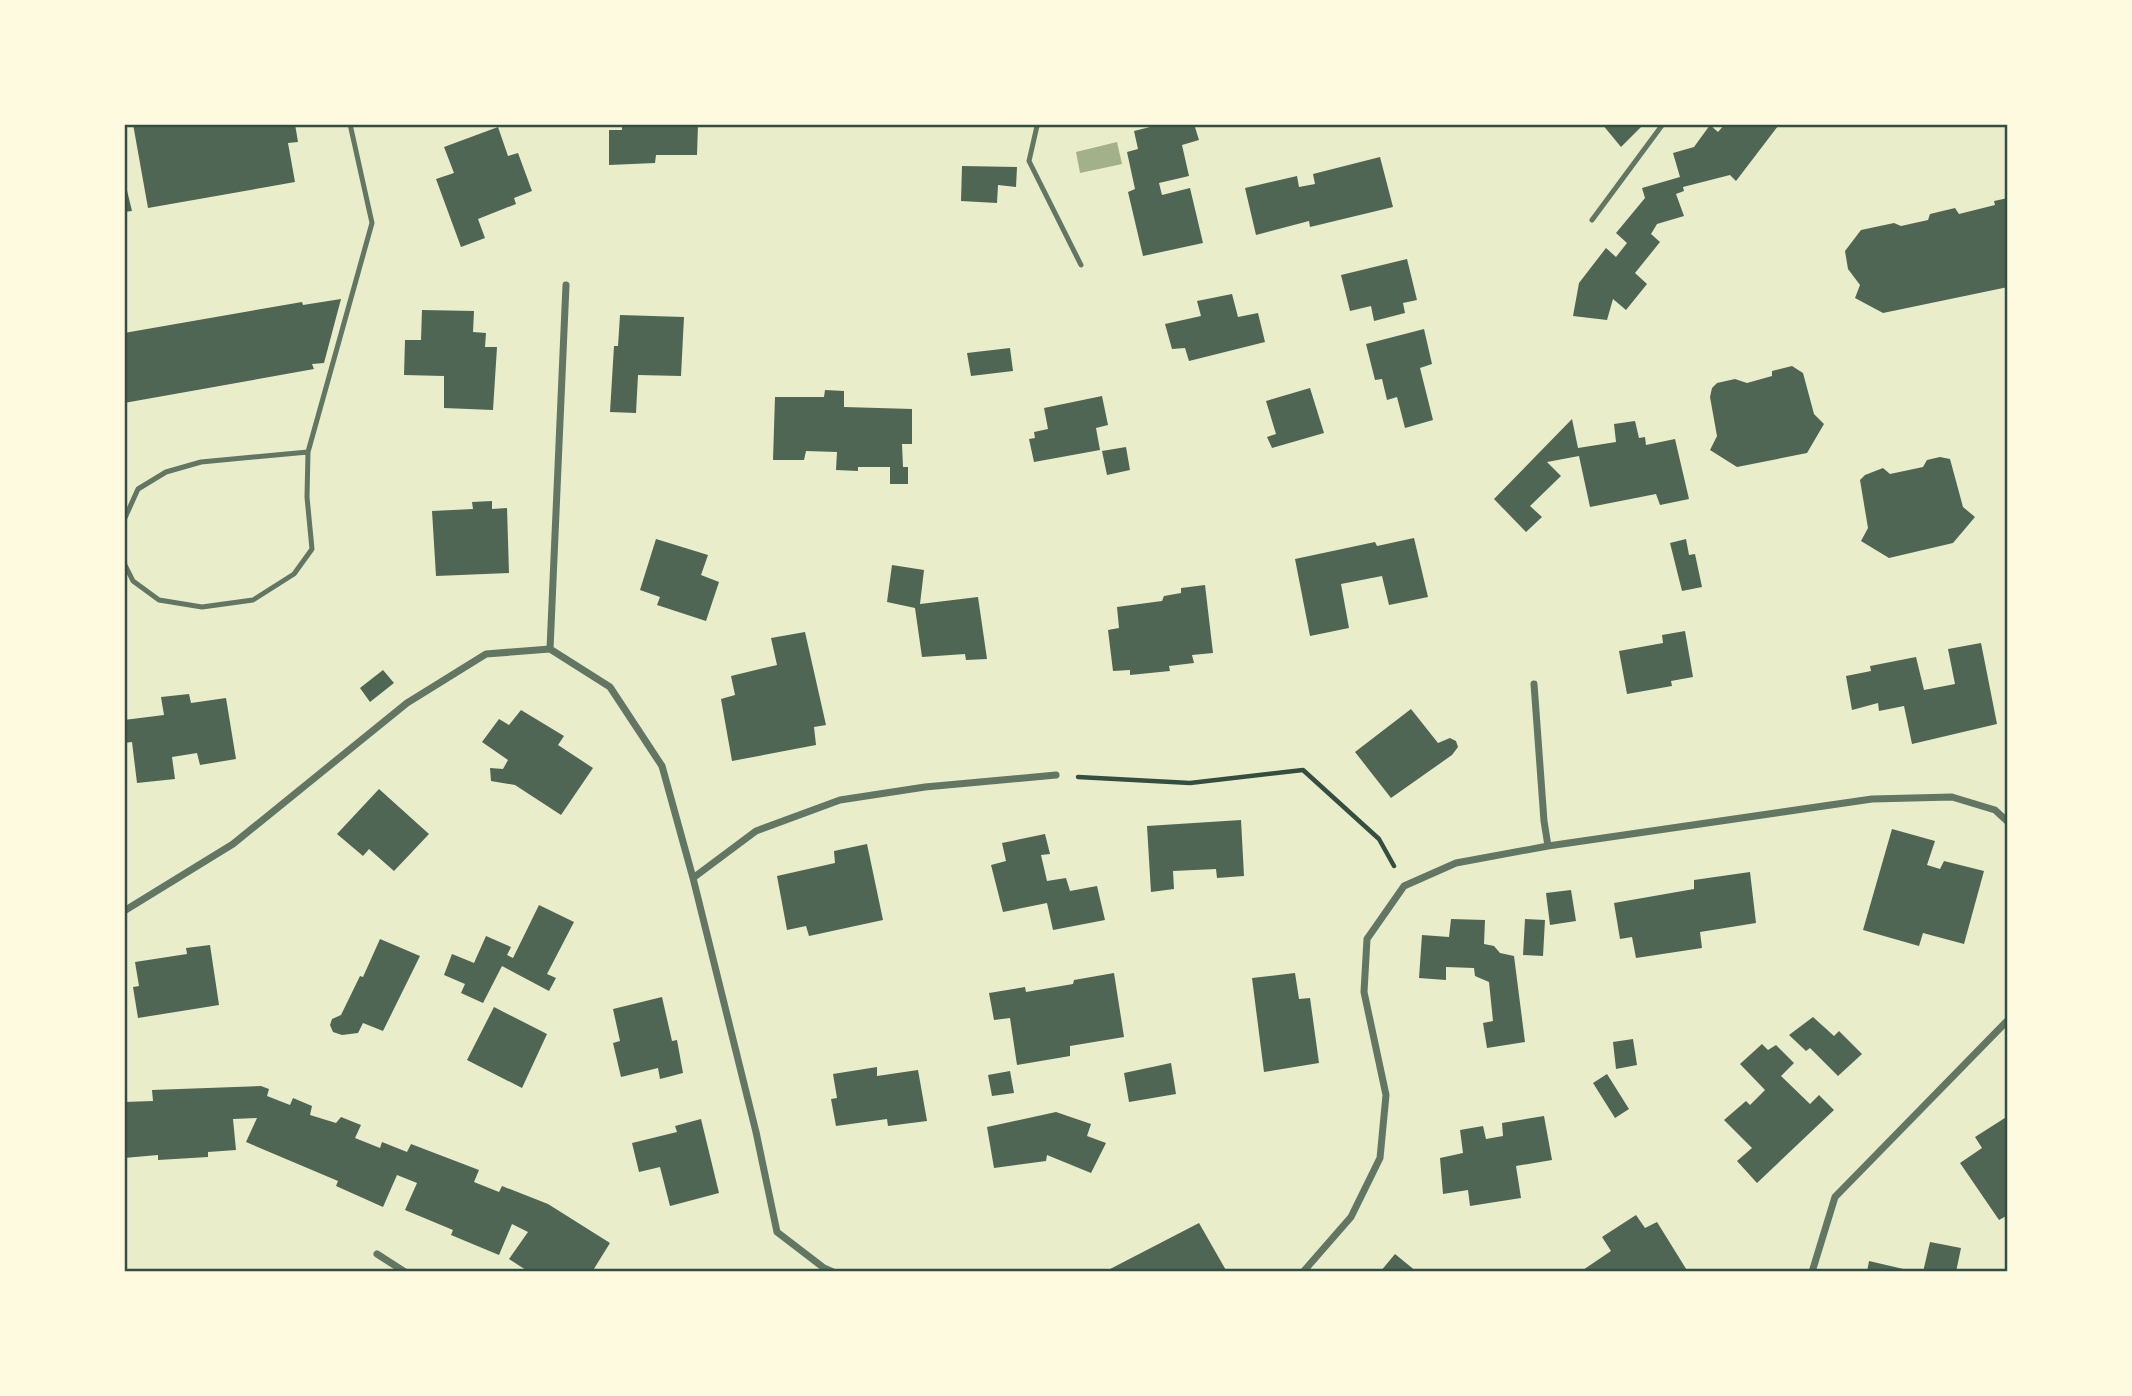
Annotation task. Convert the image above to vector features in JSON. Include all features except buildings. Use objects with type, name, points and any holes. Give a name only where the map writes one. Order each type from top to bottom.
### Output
[{"type":"street","points":[[551,649],[566,285]]},
{"type":"street","points":[[124,911],[233,844],[407,703],[486,654],[551,649],[610,687],[662,766],[693,877],[756,1132],[777,1232],[832,1272]]},
{"type":"street","points":[[1534,684],[1548,846]]},
{"type":"street","points":[[693,877],[756,831],[839,800],[925,787],[1056,775]]},
{"type":"street","points":[[1303,1272],[1351,1217],[1380,1158],[1387,1095],[1364,992],[1367,939],[1404,886],[1456,863],[1548,846],[1872,799],[1952,797],[1995,810],[2008,822]]},
{"type":"street","points":[[1812,1272],[1835,1196],[2008,1020]]},
{"type":"street","points":[[377,1254],[405,1272]]},
{"type":"lane","points":[[124,563],[133,581],[159,600],[202,607],[253,600],[294,574],[312,549],[307,497],[308,452],[372,223],[350,124]]},
{"type":"lane","points":[[1040,124],[1037,126],[1030,161],[1081,265]]},
{"type":"lane","points":[[1592,220],[1664,124]]},
{"type":"lane","points":[[124,520],[138,489],[166,472],[201,462],[308,452]]},
{"type":"path","points":[[1056,775],[1190,782],[1303,771],[1379,839],[1404,886]]},
{"type":"shaded area","points":[[1117,142],[1122,164],[1080,173],[1076,152]]}]
